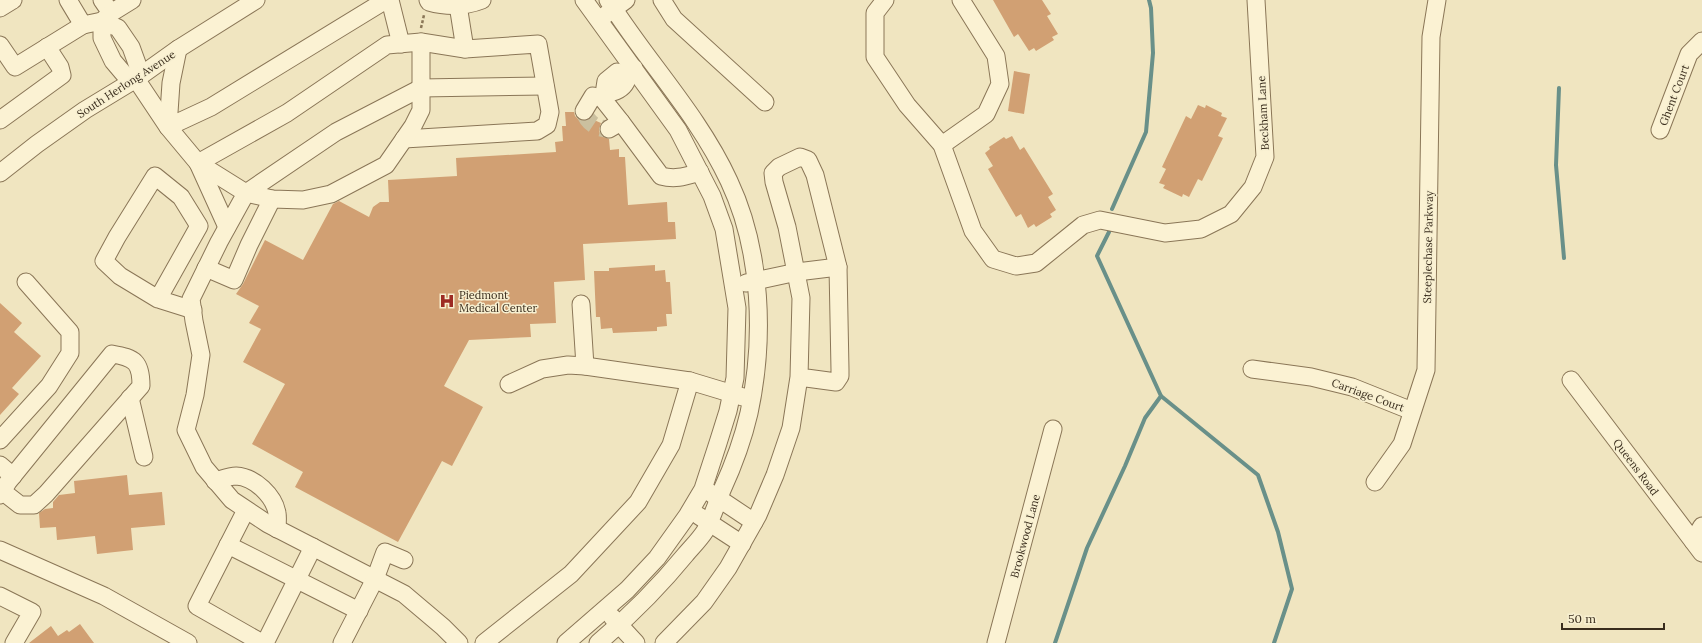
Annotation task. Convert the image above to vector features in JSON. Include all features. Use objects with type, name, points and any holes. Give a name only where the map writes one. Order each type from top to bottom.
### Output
[{"type":"street","points":[[0,8],[13,0]]},
{"type":"street","points":[[68,0],[83,25]]},
{"type":"street","points":[[0,45],[15,67],[105,11],[132,0]]},
{"type":"street","name":"South Herlong Avenue","points":[[0,173],[79,114],[136,79],[178,49],[256,0]]},
{"type":"street","points":[[168,127],[211,107],[238,92],[386,0]]},
{"type":"street","points":[[390,0],[400,44]]},
{"type":"street","points":[[428,1],[446,6],[471,4],[481,0]]},
{"type":"street","points":[[566,643],[627,590],[657,558],[690,511],[702,489],[722,430],[735,378],[737,308],[724,229],[712,196],[678,130],[630,71],[584,0]]},
{"type":"street","points":[[662,0],[674,19],[765,102]]},
{"type":"street","name":"Beckham Lane","points":[[885,0],[875,13],[875,57],[907,105],[942,145],[973,231],[993,259],[1016,266],[1036,263],[1083,225],[1100,220],[1165,233],[1201,229],[1231,214],[1253,187],[1265,157],[1256,0]]},
{"type":"street","points":[[942,145],[986,114],[1000,84],[996,56],[961,0]]},
{"type":"street","name":"Steeplechase Parkway","points":[[1375,482],[1402,444],[1426,370],[1431,37],[1437,0]]},
{"type":"street","points":[[597,20],[616,3],[685,105],[730,182],[751,249],[756,280],[758,357],[749,413],[741,440],[719,498],[704,532],[664,580],[620,624],[598,643]]},
{"type":"street","points":[[458,5],[465,50]]},
{"type":"street","points":[[105,11],[131,47],[139,69],[136,79]]},
{"type":"street","points":[[105,11],[102,38],[113,62],[124,74],[136,79],[168,127],[198,163],[227,227]]},
{"type":"street","name":"Ghent Court","points":[[1660,130],[1689,54],[1702,41]]},
{"type":"street","points":[[198,163],[287,113],[387,45],[421,42],[465,50],[538,44],[550,112],[547,125],[538,131],[404,139]]},
{"type":"street","points":[[198,163],[246,193],[272,199],[303,200],[331,194],[386,165],[404,139],[421,110],[421,42]]},
{"type":"street","points":[[0,120],[62,75],[60,68],[47,47]]},
{"type":"street","points":[[168,127],[171,83],[178,49]]},
{"type":"street","points":[[584,111],[593,96],[603,96],[615,92],[625,82],[630,71]]},
{"type":"street","points":[[459,643],[443,627],[404,594],[277,529],[246,510],[232,500],[204,467],[186,430],[195,395],[201,355],[191,299],[227,227],[246,193],[336,132],[421,88],[545,86]]},
{"type":"street","points":[[603,96],[615,125],[662,176],[680,178],[700,172]]},
{"type":"street","points":[[664,643],[704,602],[728,568],[754,522],[775,475],[791,428],[799,377],[801,298],[797,272],[773,173],[779,167],[800,157],[808,160],[815,174],[838,267],[840,376],[836,382],[799,377]]},
{"type":"street","points":[[158,299],[199,226],[181,197],[154,176],[104,261],[120,276],[158,299],[193,310]]},
{"type":"street","points":[[206,268],[234,280],[249,245],[272,199]]},
{"type":"street","points":[[734,287],[756,280],[797,272],[838,267]]},
{"type":"street","points":[[0,440],[49,386],[70,353],[70,332],[26,282]]},
{"type":"street","points":[[581,304],[585,366]]},
{"type":"street","points":[[112,354],[130,357],[141,371],[141,386],[46,494],[34,505],[20,505],[1,493],[13,476],[112,354]]},
{"type":"street","points":[[509,384],[542,369],[585,366],[690,381],[732,393],[750,400]]},
{"type":"street","name":"Carriage Court","points":[[1252,370],[1311,377],[1345,385],[1412,411]]},
{"type":"street","name":"Queens Road","points":[[1571,380],[1698,547]]},
{"type":"street","points":[[484,643],[571,574],[638,502],[671,445],[690,381]]},
{"type":"street","points":[[130,398],[144,457]]},
{"type":"street","name":"Brookwood Lane","points":[[996,643],[1053,429]]},
{"type":"street","points":[[0,465],[13,476]]},
{"type":"street","points":[[215,481],[236,476],[253,481],[265,490],[273,501],[277,514],[277,529]]},
{"type":"street","points":[[702,489],[719,498],[754,522]]},
{"type":"street","points":[[246,510],[197,606],[264,643],[313,548]]},
{"type":"street","points":[[690,511],[742,544]]},
{"type":"street","points":[[1698,547],[1702,526]]},
{"type":"street","points":[[228,545],[359,611]]},
{"type":"street","points":[[0,550],[104,596],[188,643]]},
{"type":"street","points":[[342,643],[375,579],[385,552],[404,560]]},
{"type":"street","points":[[0,596],[32,612],[14,643]]},
{"type":"street","points":[[605,610],[620,624],[636,643]]},
{"type":"path","points":[[421,42],[420,31],[428,1]]},
{"type":"building","points":[[993,0],[1042,0],[1051,14],[1047,16],[1058,34],[1052,37],[1054,40],[1036,51],[1034,48],[1029,51],[1018,34],[1014,37]]},
{"type":"building","points":[[1014,71],[1030,74],[1024,114],[1008,111]]},
{"type":"building","points":[[1198,105],[1205,108],[1206,105],[1222,113],[1221,116],[1227,118],[1218,136],[1223,138],[1202,181],[1198,179],[1189,197],[1183,194],[1182,197],[1163,188],[1165,185],[1159,183],[1166,169],[1162,167],[1186,116],[1191,119]]},
{"type":"building","points":[[565,112],[574,112],[575,116],[579,120],[584,121],[592,117],[594,120],[601,123],[599,129],[600,134],[609,139],[610,150],[619,149],[619,157],[625,157],[628,205],[667,202],[668,222],[675,222],[676,239],[583,244],[585,280],[554,282],[556,323],[530,324],[531,337],[469,340],[444,386],[483,407],[452,466],[442,461],[398,542],[295,487],[303,472],[252,444],[285,384],[243,362],[261,329],[249,323],[259,306],[236,294],[243,284],[265,240],[303,260],[333,204],[339,201],[369,217],[373,207],[380,202],[389,202],[388,180],[457,176],[456,158],[556,152],[555,142],[563,141],[562,126],[566,126]]},
{"type":"building","points":[[1012,136],[1020,150],[1024,147],[1053,194],[1048,197],[1056,210],[1050,214],[1052,217],[1036,227],[1034,224],[1028,228],[1021,214],[1016,217],[988,169],[993,166],[985,153],[990,149],[989,147],[1004,137],[1006,139]]},
{"type":"building","points":[[655,265],[655,271],[665,270],[666,282],[670,282],[672,314],[666,314],[667,326],[657,327],[657,331],[613,333],[612,328],[601,329],[600,317],[596,317],[594,271],[609,271],[609,268]]},
{"type":"building","points":[[0,303],[22,323],[14,332],[41,356],[12,388],[19,394],[0,415]]},
{"type":"building","points":[[127,475],[129,495],[162,492],[165,525],[131,528],[133,550],[97,554],[95,536],[57,540],[56,527],[40,528],[39,513],[45,509],[53,508],[53,502],[59,495],[75,493],[74,481]]},
{"type":"building","points":[[80,624],[94,643],[29,643],[51,626],[58,636],[67,630],[69,632]]},
{"type":"waterway","points":[[1112,209],[1146,132],[1153,53],[1151,8],[1149,0]]},
{"type":"waterway","points":[[1559,88],[1556,165],[1564,258]]},
{"type":"waterway","points":[[1055,643],[1087,548],[1125,466],[1145,418],[1161,396],[1097,256],[1109,232]]},
{"type":"waterway","points":[[1161,396],[1258,475],[1278,532],[1292,589],[1274,643]]},
{"type":"tunnel","points":[[584,111],[590,122],[600,128],[609,129]]},
{"type":"place","name":"Piedmont Medical Center","points":[[447,301]]}]
